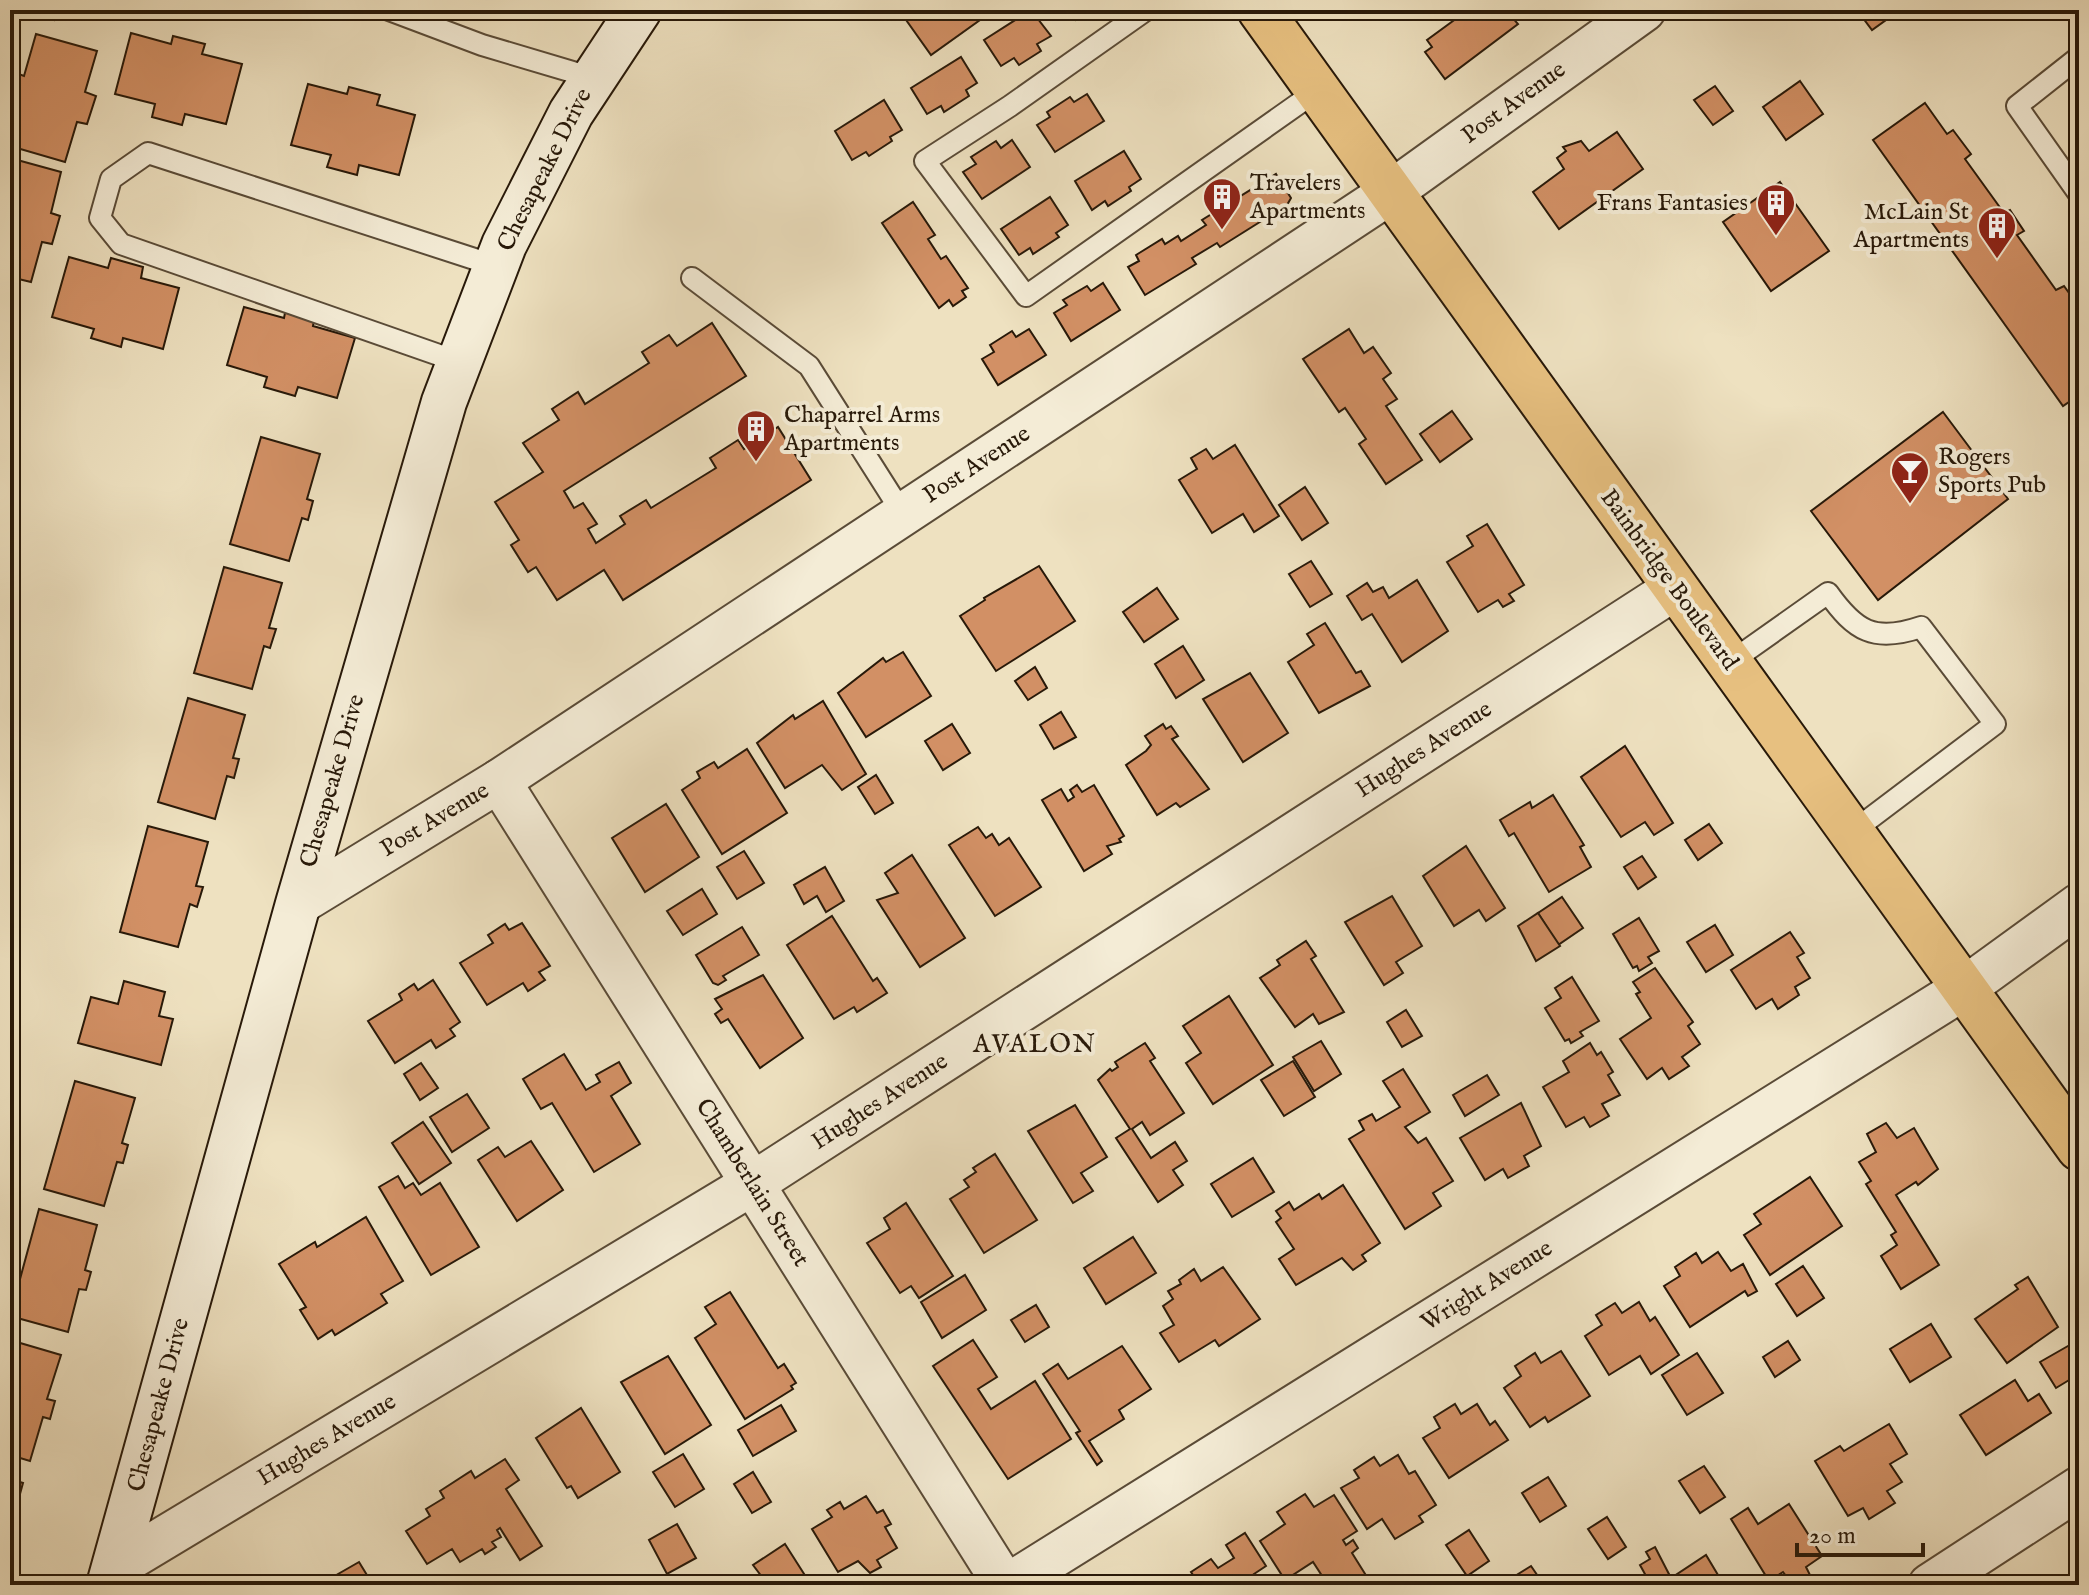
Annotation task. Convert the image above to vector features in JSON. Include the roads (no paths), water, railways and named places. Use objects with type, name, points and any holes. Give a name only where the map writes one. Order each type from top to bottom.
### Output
[{"type":"main road","name":"Bainbridge Boulevard","points":[[1260,10],[2079,1148]]},
{"type":"street","name":"Chesapeake Drive","points":[[112,1577],[298,904],[444,402],[496,266],[571,113],[639,10]]},
{"type":"street","name":"Post Avenue","points":[[298,904],[499,781],[1391,192],[1644,10]]},
{"type":"street","name":"Hughes Avenue","points":[[112,1577],[752,1184],[1674,589]]},
{"type":"street","name":"Chamberlain Street","points":[[499,781],[1006,1585]]},
{"type":"street","name":"Wright Avenue","points":[[1006,1585],[1966,987],[2079,905]]},
{"type":"street","points":[[1930,1585],[2079,1488]]},
{"type":"lane","points":[[389,10],[482,45],[593,78]]},
{"type":"lane","points":[[1146,10],[1010,106],[925,161],[1026,296],[1318,90]]},
{"type":"lane","points":[[2079,57],[2017,106],[2079,194]]},
{"type":"lane","points":[[459,362],[121,244],[100,218],[111,179],[148,153],[496,266]]},
{"type":"lane","points":[[692,278],[809,366],[903,514]]},
{"type":"lane","points":[[1729,663],[1828,593],[1849,623],[1867,632],[1900,634],[1921,627],[1995,724],[1852,832]]},
{"type":"place","name":"Travelers Apartments","points":[[1222,231]]},
{"type":"place","name":"Frans Fantasies","points":[[1776,237]]},
{"type":"place","name":"McLain St Apartments","points":[[1997,260]]},
{"type":"place","name":"Chaparrel Arms Apartments","points":[[756,463]]},
{"type":"place","name":"Rogers Sports Pub","points":[[1910,505]]},
{"type":"district","name":"AVALON","points":[[1035,1044]]}]
